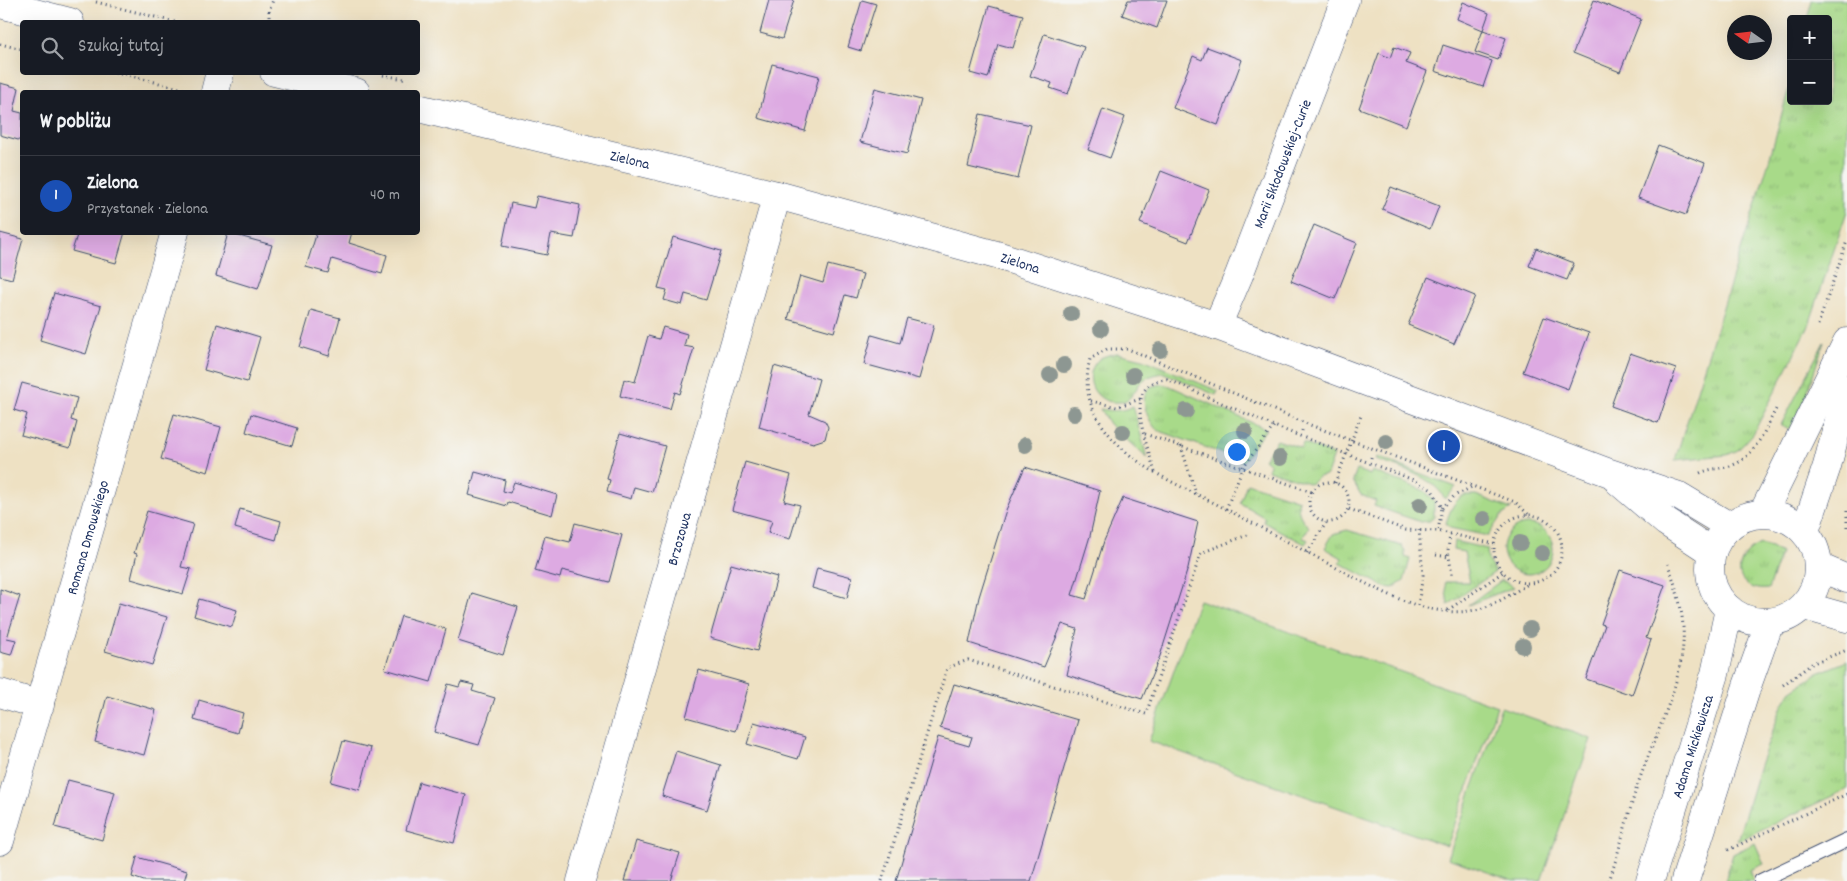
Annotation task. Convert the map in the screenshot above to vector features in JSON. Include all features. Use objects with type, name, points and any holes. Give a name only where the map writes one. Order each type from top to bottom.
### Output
[{"type":"street","name":"Marii Skłodowskiej-Curie","points":[[1217,326],[1239,275],[1346,0]]},
{"type":"street","points":[[0,4],[62,20]]},
{"type":"street","points":[[216,90],[219,75]]},
{"type":"street","points":[[286,75],[348,90]]},
{"type":"street","name":"Zielona","points":[[420,108],[777,196],[1000,256],[1217,326],[1607,472],[1679,496],[1729,526]]},
{"type":"street","name":"Brzozowa","points":[[581,881],[777,196]]},
{"type":"street","name":"Romana Dmowskiego","points":[[0,842],[174,235]]},
{"type":"street","points":[[1763,513],[1847,342]]},
{"type":"street","points":[[1805,531],[1827,466],[1847,389]]},
{"type":"street","name":"Zielona","points":[[1607,472],[1666,522],[1712,552]]},
{"type":"street","points":[[1763,513],[1786,517],[1805,531],[1815,548],[1819,566],[1816,588],[1804,606],[1788,617],[1770,622],[1748,620],[1729,610],[1716,593],[1710,573],[1712,552],[1718,538],[1729,526],[1745,517],[1763,513]]},
{"type":"street","points":[[1819,566],[1847,579]]},
{"type":"street","points":[[1804,606],[1847,618]]},
{"type":"street","name":"Adama Mickiewicza","points":[[1650,881],[1715,674],[1729,610]]},
{"type":"street","points":[[1685,881],[1747,686],[1770,622]]},
{"type":"street","points":[[0,693],[40,705]]},
{"type":"lane","points":[[1761,881],[1847,840]]},
{"type":"path","points":[[270,20],[269,11],[272,0]]},
{"type":"path","points":[[95,2],[167,20]]},
{"type":"path","points":[[0,44],[20,49]]},
{"type":"path","points":[[127,75],[187,90]]},
{"type":"path","points":[[1528,514],[1515,502],[1350,441],[1128,349],[1107,349],[1090,360],[1086,390],[1096,416],[1109,434],[1156,473],[1389,596],[1418,605],[1448,611],[1475,610],[1505,598],[1530,583],[1545,579],[1556,569],[1562,556],[1562,540],[1555,527],[1543,517],[1528,514],[1512,518],[1500,529],[1494,544],[1496,559],[1503,572],[1520,582],[1530,583]]},
{"type":"path","points":[[1156,473],[1145,433],[1140,398],[1144,388],[1155,380],[1167,379],[1274,426],[1416,481],[1432,490],[1442,508]]},
{"type":"path","points":[[1090,401],[1117,407],[1140,398]]},
{"type":"path","points":[[1335,483],[1364,406]]},
{"type":"path","points":[[1226,510],[1243,468],[1274,426]]},
{"type":"path","points":[[1145,433],[1312,492]]},
{"type":"path","points":[[1181,446],[1197,494]]},
{"type":"path","points":[[1326,482],[1335,483],[1344,488],[1350,498],[1349,509],[1344,517],[1336,522],[1326,522],[1317,518],[1311,510],[1312,492],[1326,482]]},
{"type":"path","points":[[1438,531],[1442,508],[1454,496],[1472,487]]},
{"type":"path","points":[[1847,505],[1847,528]]},
{"type":"path","points":[[1349,509],[1406,530],[1438,531],[1494,544]]},
{"type":"path","points":[[1307,552],[1326,522]]},
{"type":"path","points":[[1418,605],[1423,575],[1419,530]]},
{"type":"path","points":[[882,881],[947,668],[968,660],[1146,714],[1201,553],[1250,534]]},
{"type":"path","points":[[1450,534],[1449,557],[1452,575]]},
{"type":"path","points":[[1436,555],[1449,557]]},
{"type":"path","points":[[1448,611],[1503,572]]},
{"type":"path","points":[[1779,690],[1813,663],[1847,650]]},
{"type":"path","points":[[1726,843],[1723,852],[1847,794]]},
{"type":"green space","points":[[1812,0],[1847,0],[1847,211],[1808,328],[1753,434],[1738,450],[1727,455],[1675,460],[1769,161],[1787,95],[1787,105],[1832,105],[1832,15],[1808,15]]},
{"type":"green space","points":[[1824,342],[1807,393],[1790,429],[1781,425]]},
{"type":"green space","points":[[1117,353],[1143,359],[1218,391],[1216,395],[1164,373],[1144,379],[1125,401],[1112,402],[1104,400],[1093,389],[1091,374],[1093,366],[1099,359]]},
{"type":"green space","points":[[1162,384],[1266,429],[1243,461],[1157,430],[1147,415],[1144,403],[1147,391],[1151,387]]},
{"type":"green space","points":[[1133,406],[1147,458],[1109,424],[1100,409],[1117,411]]},
{"type":"green space","points":[[1277,440],[1301,448],[1303,443],[1334,455],[1327,475],[1318,477],[1311,484],[1268,470],[1270,464],[1264,459]]},
{"type":"green space","points":[[1377,457],[1456,487],[1445,499],[1424,478],[1376,460]]},
{"type":"green space","points":[[1357,470],[1370,475],[1372,471],[1425,491],[1434,501],[1434,517],[1430,521],[1421,522],[1374,506],[1376,501],[1361,495],[1353,481]]},
{"type":"green space","points":[[1247,483],[1299,500],[1298,508],[1300,515],[1309,527],[1303,537],[1308,540],[1305,544],[1263,522],[1265,518],[1240,503]]},
{"type":"green space","points":[[1464,495],[1476,495],[1511,509],[1501,516],[1488,536],[1450,528],[1446,523],[1451,511],[1457,501]]},
{"type":"green space","points":[[1528,524],[1538,526],[1546,531],[1551,539],[1553,549],[1551,559],[1546,567],[1538,572],[1528,574],[1518,572],[1510,567],[1505,559],[1503,549],[1505,539],[1510,531],[1518,526]]},
{"type":"green space","points":[[1347,530],[1402,546],[1405,551],[1405,557],[1410,559],[1404,581],[1393,588],[1385,587],[1340,563],[1342,558],[1325,548],[1333,534]]},
{"type":"green space","points":[[1454,541],[1487,549],[1488,561],[1495,572],[1448,605],[1445,582],[1470,582],[1464,552],[1453,550]]},
{"type":"green space","points":[[1760,544],[1771,547],[1781,553],[1768,589],[1757,589],[1748,586],[1740,574],[1740,566],[1744,558],[1750,550]]},
{"type":"green space","points":[[1502,580],[1514,587],[1468,605]]},
{"type":"green space","points":[[1199,600],[1497,706],[1447,846],[1149,741]]},
{"type":"green space","points":[[1847,661],[1847,789],[1737,841],[1760,765],[1782,706],[1790,692],[1818,673]]},
{"type":"green space","points":[[1501,707],[1591,739],[1541,881],[1513,881],[1448,858]]},
{"type":"green space","points":[[1755,843],[1764,864],[1750,870],[1754,881],[1725,881],[1733,854]]},
{"type":"building","points":[[769,0],[794,0],[782,39],[760,33]]},
{"type":"building","points":[[862,0],[876,4],[861,51],[848,47]]},
{"type":"building","points":[[1128,0],[1167,0],[1157,28],[1122,15]]},
{"type":"building","points":[[1594,0],[1641,19],[1620,72],[1573,53]]},
{"type":"building","points":[[1463,2],[1489,13],[1483,30],[1457,19]]},
{"type":"building","points":[[989,6],[1023,15],[1013,48],[998,44],[988,78],[970,73]]},
{"type":"building","points":[[1483,30],[1506,38],[1498,60],[1475,52]]},
{"type":"building","points":[[1044,34],[1084,47],[1068,94],[1050,88],[1052,83],[1030,76]]},
{"type":"building","points":[[1443,45],[1492,61],[1483,87],[1435,71]]},
{"type":"building","points":[[1207,47],[1242,60],[1218,125],[1173,108],[1193,56],[1202,60]]},
{"type":"building","points":[[1394,47],[1410,53],[1406,63],[1427,71],[1406,126],[1359,108],[1379,53],[1390,58]]},
{"type":"building","points":[[772,64],[819,76],[805,131],[758,118]]},
{"type":"building","points":[[0,83],[19,88],[14,111],[20,112],[20,140],[0,135]]},
{"type":"building","points":[[875,88],[921,100],[907,154],[860,142]]},
{"type":"building","points":[[1103,109],[1125,117],[1110,158],[1088,150]]},
{"type":"building","points":[[980,114],[1031,125],[1018,179],[968,167]]},
{"type":"building","points":[[1658,145],[1705,163],[1686,215],[1638,198]]},
{"type":"building","points":[[1161,171],[1209,190],[1188,242],[1140,223]]},
{"type":"building","points":[[1391,187],[1439,206],[1430,229],[1382,209]]},
{"type":"building","points":[[537,196],[580,205],[574,238],[551,234],[547,255],[502,246],[511,203],[534,208]]},
{"type":"building","points":[[1314,225],[1357,243],[1335,299],[1291,281]]},
{"type":"building","points":[[0,233],[23,239],[12,279],[0,276]]},
{"type":"building","points":[[77,235],[124,235],[116,263],[72,251]]},
{"type":"building","points":[[227,235],[235,235],[272,245],[258,289],[216,276]]},
{"type":"building","points":[[316,235],[351,235],[349,243],[387,255],[382,274],[332,259],[328,273],[306,267]]},
{"type":"building","points":[[673,237],[721,251],[706,300],[685,294],[682,305],[664,300],[667,290],[658,288]]},
{"type":"building","points":[[1536,248],[1574,263],[1567,280],[1529,266]]},
{"type":"building","points":[[828,265],[863,274],[856,298],[845,295],[834,332],[788,319],[800,276],[823,283]]},
{"type":"building","points":[[1428,277],[1475,296],[1454,344],[1408,325]]},
{"type":"building","points":[[54,293],[101,306],[86,354],[40,340]]},
{"type":"building","points":[[311,310],[340,318],[329,356],[300,347]]},
{"type":"building","points":[[1544,317],[1589,333],[1568,389],[1523,372]]},
{"type":"building","points":[[907,318],[934,325],[919,379],[864,364],[872,335],[900,343]]},
{"type":"building","points":[[217,324],[260,337],[247,382],[204,370]]},
{"type":"building","points":[[663,327],[687,334],[684,346],[694,348],[680,394],[675,392],[670,409],[620,396],[624,379],[635,382],[648,336],[659,339]]},
{"type":"building","points":[[1630,353],[1676,369],[1658,423],[1611,406]]},
{"type":"building","points":[[774,366],[819,379],[809,414],[825,421],[828,427],[825,439],[813,443],[759,427]]},
{"type":"building","points":[[22,383],[77,398],[71,420],[77,422],[70,448],[21,435],[27,414],[14,410]]},
{"type":"building","points":[[174,414],[221,427],[208,472],[161,459]]},
{"type":"building","points":[[251,414],[297,428],[292,446],[246,432]]},
{"type":"building","points":[[620,433],[665,446],[652,492],[634,487],[631,499],[607,492],[610,480],[607,479]]},
{"type":"building","points":[[745,462],[791,475],[784,501],[800,505],[790,539],[768,533],[772,521],[732,510]]},
{"type":"building","points":[[1025,467],[1100,491],[1090,536],[1072,595],[1086,599],[1104,541],[1123,498],[1198,522],[1188,568],[1160,656],[1142,699],[1067,675],[1077,629],[1062,624],[1044,667],[969,643],[979,597],[1006,510]]},
{"type":"building","points":[[475,472],[505,480],[503,491],[510,493],[514,482],[557,495],[552,515],[508,502],[507,506],[469,495]]},
{"type":"building","points":[[240,509],[281,521],[276,540],[235,528]]},
{"type":"building","points":[[147,511],[193,524],[181,567],[191,569],[183,594],[131,579],[137,554],[134,553]]},
{"type":"building","points":[[575,523],[622,535],[609,582],[562,570],[560,578],[535,571],[545,536],[570,542]]},
{"type":"building","points":[[731,564],[777,577],[757,651],[710,638]]},
{"type":"building","points":[[817,568],[852,577],[847,598],[812,588]]},
{"type":"building","points":[[1620,570],[1665,585],[1646,638],[1651,640],[1632,695],[1586,679],[1605,625],[1601,624]]},
{"type":"building","points":[[0,589],[20,596],[7,638],[16,640],[11,655],[0,652]]},
{"type":"building","points":[[472,593],[518,607],[503,655],[458,641]]},
{"type":"building","points":[[199,599],[237,610],[232,627],[194,616]]},
{"type":"building","points":[[119,603],[167,617],[152,665],[105,651]]},
{"type":"building","points":[[401,616],[446,629],[431,682],[385,669]]},
{"type":"building","points":[[699,670],[749,684],[736,731],[686,717]]},
{"type":"building","points":[[461,682],[474,685],[472,691],[495,698],[479,745],[434,732],[448,684],[459,687]]},
{"type":"building","points":[[954,684],[1078,720],[1031,881],[896,881],[938,737],[969,746],[972,737],[940,728]]},
{"type":"building","points":[[107,696],[156,710],[144,755],[95,742]]},
{"type":"building","points":[[199,700],[243,713],[238,733],[194,720]]},
{"type":"building","points":[[754,722],[805,737],[798,759],[747,744]]},
{"type":"building","points":[[343,741],[371,748],[360,790],[331,782]]},
{"type":"building","points":[[676,751],[721,765],[707,810],[662,796]]},
{"type":"building","points":[[68,780],[115,792],[102,840],[55,827]]},
{"type":"building","points":[[419,782],[466,795],[454,843],[406,830]]},
{"type":"building","points":[[636,841],[680,853],[671,881],[624,881]]},
{"type":"building","points":[[137,857],[187,871],[184,881],[144,881],[132,877]]},
{"type":"place","name":"Zielona","points":[[1444,446]]}]
